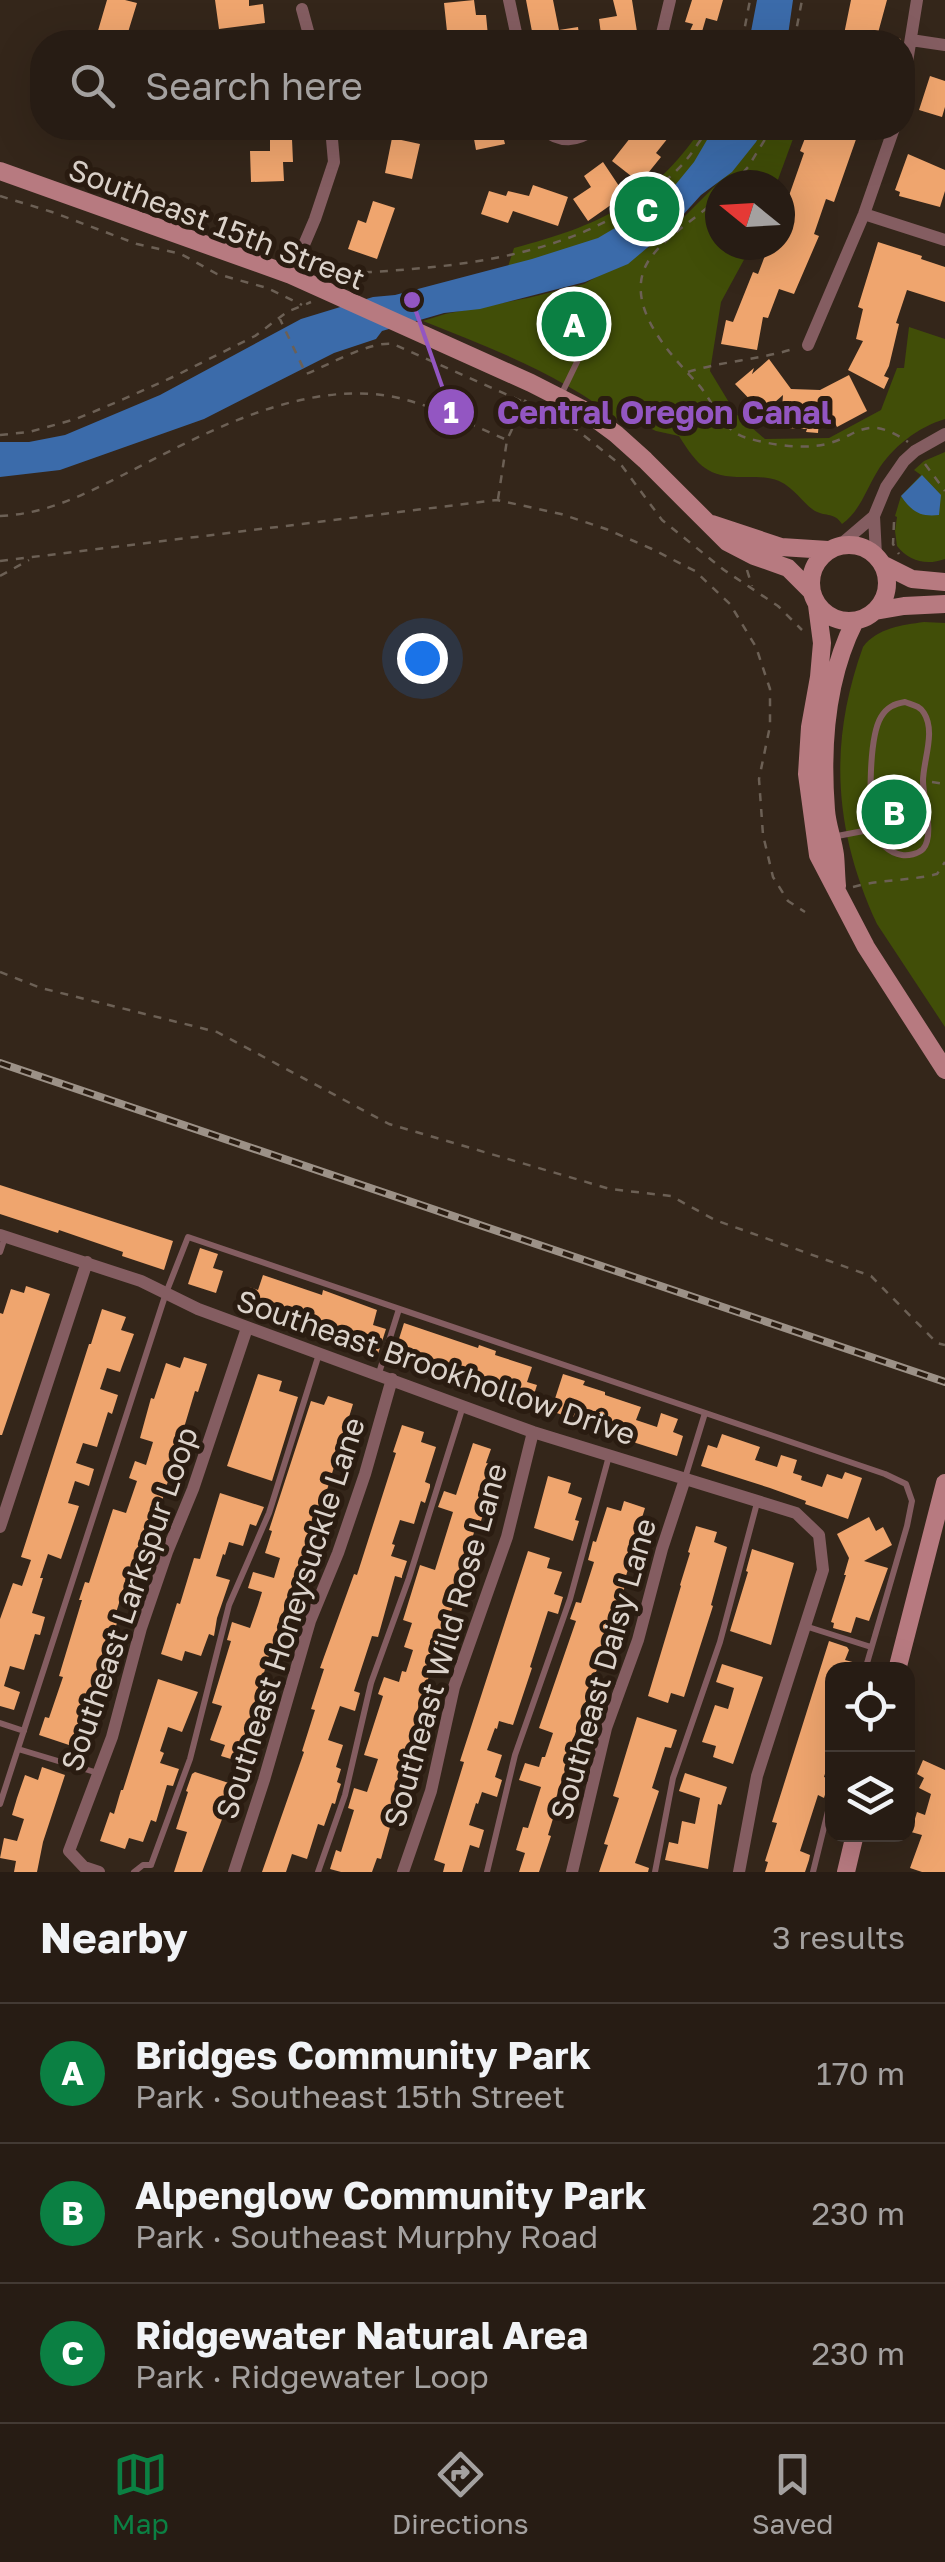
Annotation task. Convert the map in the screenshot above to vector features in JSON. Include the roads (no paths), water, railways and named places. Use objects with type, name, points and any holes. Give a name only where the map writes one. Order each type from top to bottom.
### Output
[{"type":"main road","name":"Southeast 15th Street","points":[[0,172],[291,275],[560,398],[616,434],[727,542],[788,568],[814,598]]},
{"type":"main road","name":"Southeast 15th Street","points":[[711,524],[782,547],[834,547]]},
{"type":"main road","points":[[945,582],[912,579],[866,548],[853,544],[834,547],[813,568],[810,580],[822,643],[807,774],[818,855],[866,947],[945,1070]]},
{"type":"main road","points":[[875,611],[887,590],[888,577],[880,560]]},
{"type":"main road","points":[[814,598],[834,618],[855,621],[875,611],[945,604]]},
{"type":"main road","points":[[837,892],[835,854],[826,815],[826,726],[843,646],[855,621]]},
{"type":"main road","points":[[900,1662],[945,1483]]},
{"type":"main road","points":[[846,1872],[853,1842]]},
{"type":"street","points":[[509,0],[515,30]]},
{"type":"street","points":[[663,30],[670,0]]},
{"type":"street","points":[[912,30],[917,0]]},
{"type":"street","points":[[302,9],[308,30]]},
{"type":"street","points":[[915,41],[945,45]]},
{"type":"street","points":[[291,275],[316,219],[334,162],[332,140]]},
{"type":"street","points":[[808,345],[864,214],[890,140]]},
{"type":"street","points":[[864,214],[945,240]]},
{"type":"street","points":[[834,547],[874,516],[896,472],[915,451],[945,434]]},
{"type":"street","points":[[874,516],[880,560]]},
{"type":"street","name":"Southeast Brookhollow Drive","points":[[2,1236],[141,1281],[198,1309],[533,1432],[796,1513],[819,1535],[823,1570],[805,1626]]},
{"type":"street","points":[[0,1527],[86,1262]]},
{"type":"street","name":"Southeast Larkspur Loop","points":[[98,1872],[84,1867],[69,1851],[112,1737],[141,1628],[194,1489],[248,1328]]},
{"type":"street","name":"Southeast Honeysuckle Lane","points":[[234,1872],[310,1621],[354,1505],[385,1376]]},
{"type":"street","name":"Southeast Wild Rose Lane","points":[[403,1872],[431,1791],[454,1687],[508,1536],[533,1432]]},
{"type":"street","name":"Southeast Daisy Lane","points":[[572,1872],[606,1728],[638,1640],[685,1480]]},
{"type":"street","points":[[739,1872],[758,1776],[805,1626]]},
{"type":"lane","points":[[560,398],[592,331]]},
{"type":"lane","points":[[905,702],[918,706],[926,716],[929,732],[923,780],[928,840],[923,849],[912,855],[900,855],[880,842],[874,828],[871,780],[875,729],[892,704],[905,702]]},
{"type":"lane","points":[[831,837],[874,828]]},
{"type":"lane","points":[[0,1252],[2,1236]]},
{"type":"lane","points":[[0,1804],[166,1293],[188,1237],[906,1484],[912,1501],[907,1526],[867,1662]]},
{"type":"lane","points":[[385,1376],[399,1309]]},
{"type":"lane","points":[[151,1864],[190,1759],[229,1606],[269,1513],[319,1353]]},
{"type":"lane","points":[[318,1872],[344,1795],[372,1683],[463,1406]]},
{"type":"lane","points":[[685,1480],[705,1413]]},
{"type":"lane","points":[[486,1872],[515,1755],[570,1599],[609,1456]]},
{"type":"lane","points":[[655,1872],[673,1778],[720,1642],[758,1502]]},
{"type":"lane","points":[[805,1626],[871,1647]]},
{"type":"lane","points":[[0,1723],[24,1730]]},
{"type":"lane","points":[[18,1748],[98,1773]]},
{"type":"lane","points":[[813,1872],[825,1823]]},
{"type":"lane","points":[[134,1872],[151,1864]]},
{"type":"lane","points":[[151,1864],[157,1872]]},
{"type":"water","points":[[757,0],[793,0],[789,30],[751,30]]},
{"type":"water","points":[[707,140],[757,140],[734,170],[705,170],[705,192],[672,227],[628,264],[585,282],[382,331],[376,339],[334,353],[204,419],[60,470],[0,477],[0,442],[29,442],[65,435],[160,395],[301,319],[598,238],[676,184]]},
{"type":"water","points":[[922,475],[941,495],[939,515],[917,512],[901,496]]},
{"type":"railway","points":[[0,1063],[945,1382]]},
{"type":"place","name":"Ridgewater Natural Area","points":[[647,209]]},
{"type":"place","name":"Central Oregon Canal","points":[[412,300]]},
{"type":"place","name":"Bridges Community Park","points":[[574,324]]},
{"type":"place","name":"Alpenglow Community Park","points":[[894,812]]}]
